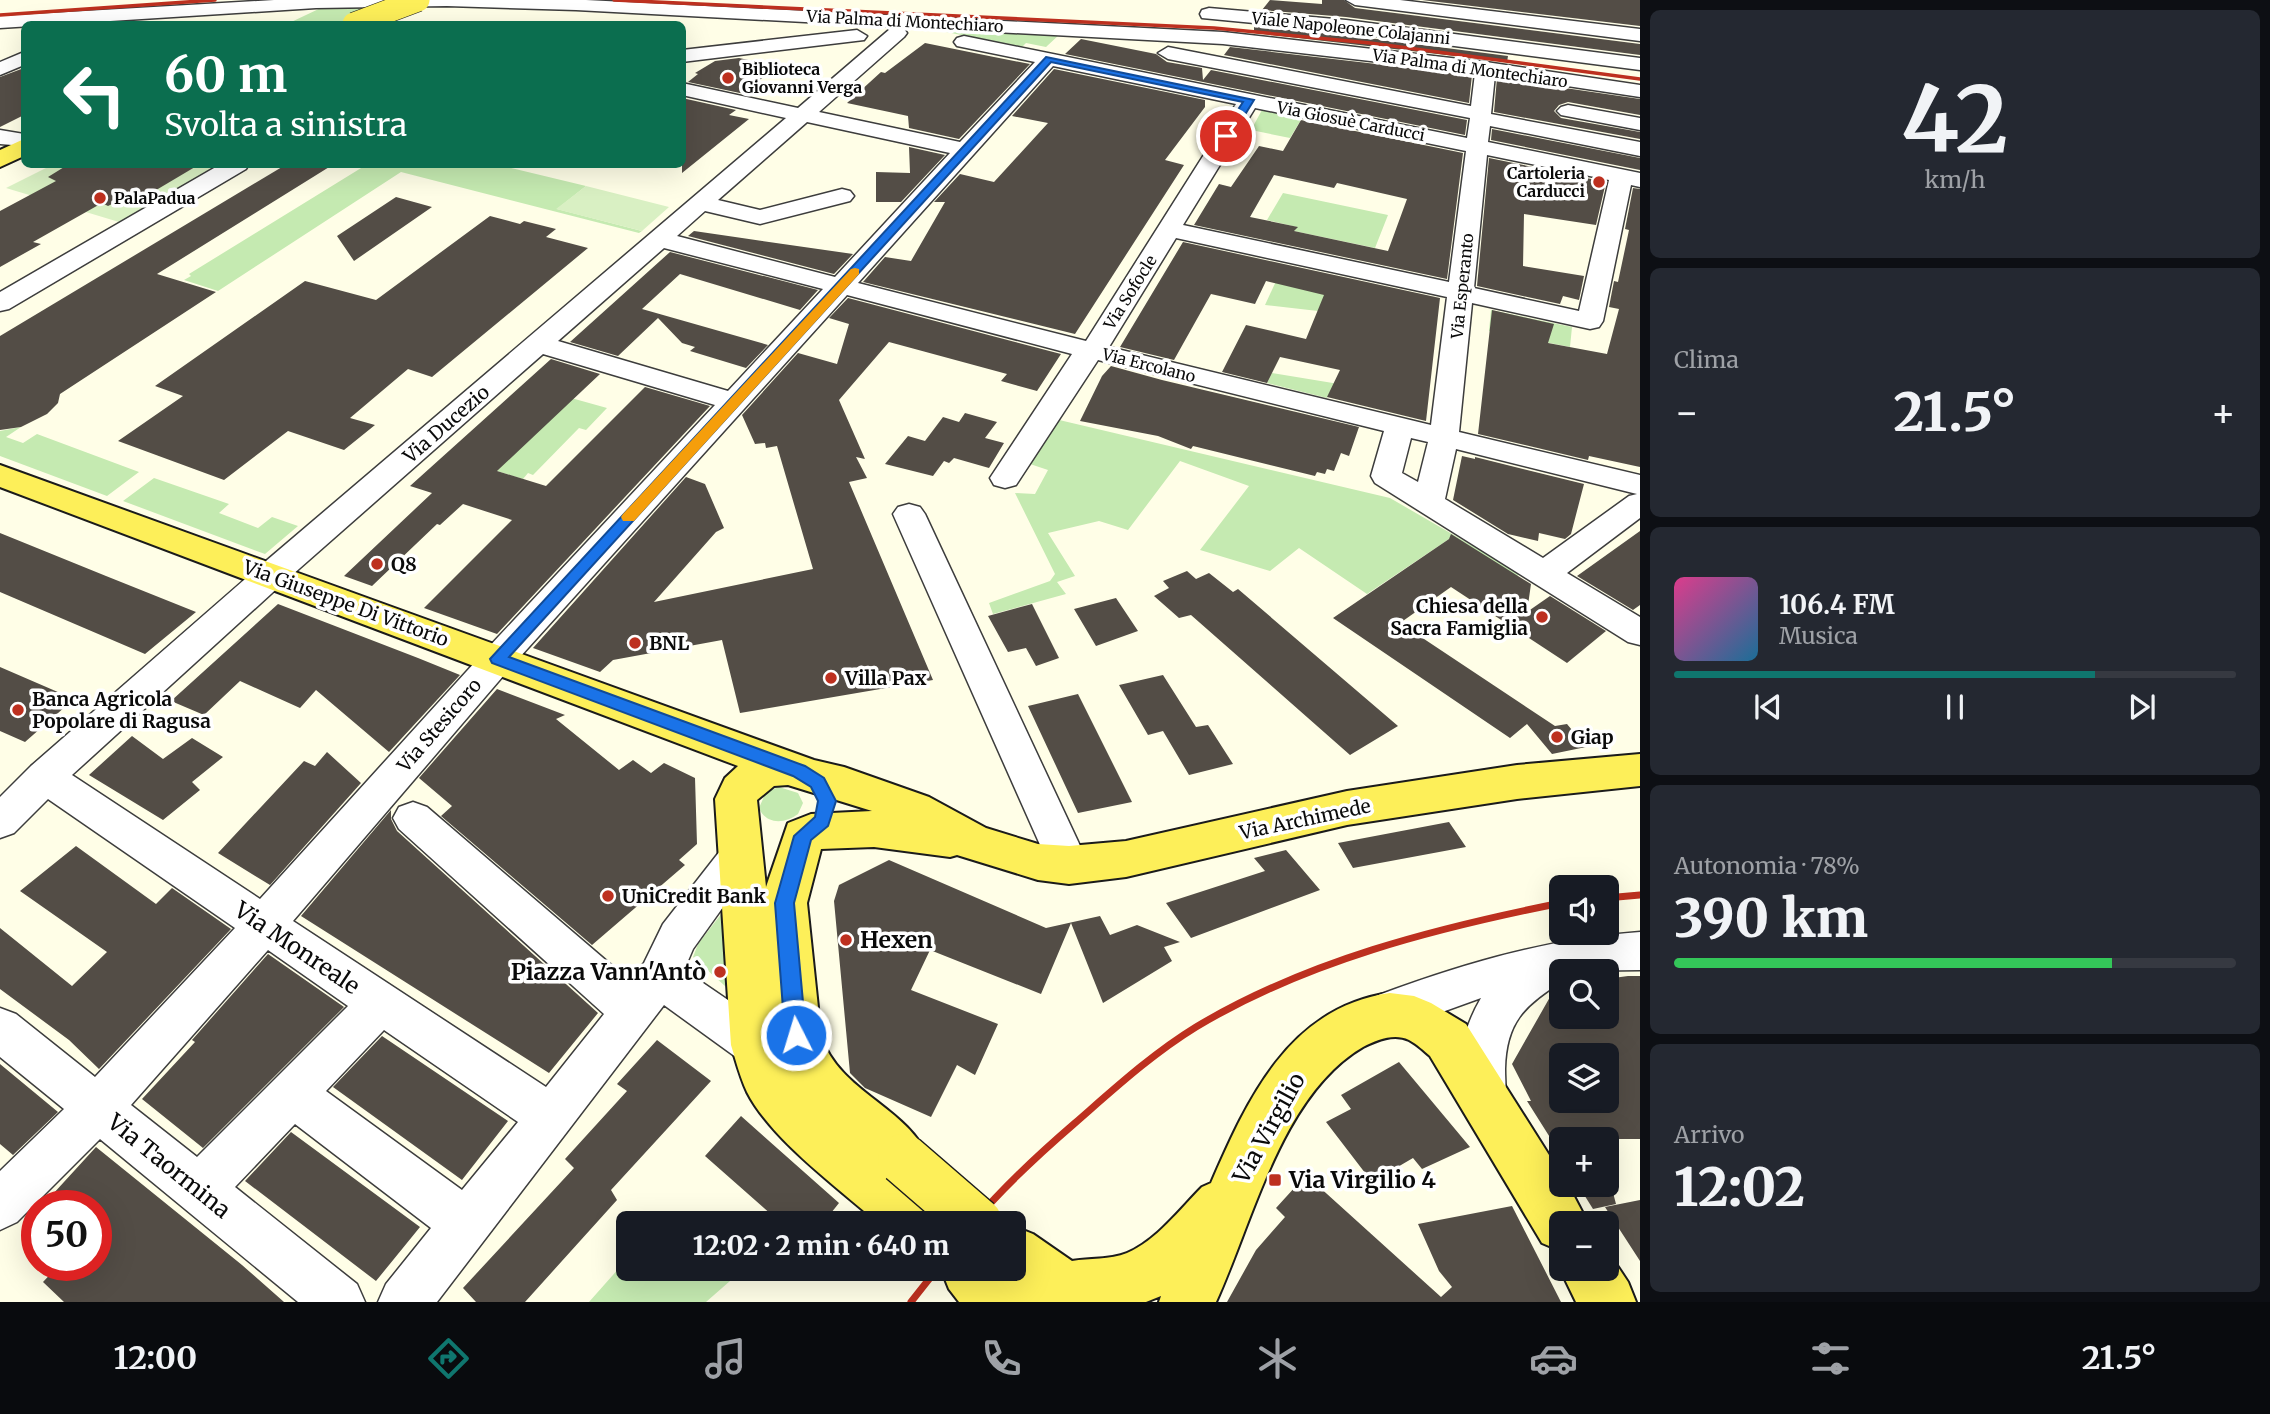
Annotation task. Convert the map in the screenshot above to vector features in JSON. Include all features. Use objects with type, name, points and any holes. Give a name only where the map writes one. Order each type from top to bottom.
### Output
[{"type":"main road","points":[[362,21],[418,0]]},
{"type":"main road","points":[[0,160],[21,148]]},
{"type":"main road","points":[[0,175],[21,164]]},
{"type":"main road","name":"Via Giuseppe Di Vittorio","points":[[0,475],[804,773]]},
{"type":"main road","points":[[692,731],[712,750],[724,769],[738,824],[756,1045],[766,1077],[791,1111],[890,1173],[911,1211]]},
{"type":"main road","points":[[738,824],[746,782],[755,775],[776,768],[844,784],[914,809],[973,842]]},
{"type":"main road","name":"Via Archimede","points":[[973,842],[1038,862],[1069,865],[1126,859],[1347,808],[1517,782],[1640,770]]},
{"type":"main road","points":[[804,773],[824,792],[827,801],[822,821],[807,834],[784,903],[796,1035],[804,1062],[821,1087],[890,1173],[930,1211]]},
{"type":"main road","points":[[738,824],[766,840],[787,841],[807,834],[874,829],[973,842]]},
{"type":"main road","points":[[1376,1016],[1406,1015],[1437,1030],[1459,1053],[1553,1211]]},
{"type":"main road","name":"Via Virgilio","points":[[1232,1195],[1269,1120],[1310,1058],[1334,1038],[1376,1016]]},
{"type":"main road","points":[[1026,1278],[1073,1295],[1125,1282],[1153,1271],[1184,1245],[1232,1195]]},
{"type":"main road","points":[[1187,1302],[1206,1265],[1232,1195]]},
{"type":"main road","points":[[1595,1281],[1608,1302]]},
{"type":"street","points":[[1355,0],[1574,20],[1640,35]]},
{"type":"street","name":"Via Palma di Montechiaro","points":[[0,22],[316,3],[519,3],[1223,38],[1486,68],[1543,93],[1603,86],[1640,92]]},
{"type":"street","points":[[491,19],[519,3]]},
{"type":"street","name":"Viale Napoleone Colajanni","points":[[1189,12],[1346,26],[1640,64]]},
{"type":"street","points":[[107,21],[125,13]]},
{"type":"street","points":[[1574,20],[1580,57]]},
{"type":"street","name":"Via Giosuè Carducci","points":[[686,56],[897,33],[938,37],[1631,178]]},
{"type":"street","name":"Via Ducezio","points":[[0,822],[46,776],[271,575],[897,33]]},
{"type":"street","points":[[1087,37],[1640,149]]},
{"type":"street","points":[[1205,60],[1223,38]]},
{"type":"street","points":[[0,69],[21,59]]},
{"type":"street","name":"Via Stesicoro","points":[[0,1205],[97,1109],[264,926],[498,659],[1049,59]]},
{"type":"street","points":[[1410,101],[1431,61]]},
{"type":"street","name":"Via Esperanto","points":[[1429,503],[1444,438],[1486,68]]},
{"type":"street","points":[[686,90],[966,150]]},
{"type":"street","points":[[1541,130],[1543,93],[1640,124]]},
{"type":"street","name":"Via Sofocle","points":[[1005,478],[1083,358],[1093,351],[1249,100]]},
{"type":"street","points":[[0,135],[21,131]]},
{"type":"street","points":[[0,135],[21,139]]},
{"type":"street","points":[[0,303],[231,168]]},
{"type":"street","points":[[1169,229],[1590,321],[1631,178]]},
{"type":"street","points":[[700,203],[760,217],[842,196]]},
{"type":"street","name":"Via Ercolano","points":[[659,239],[1093,351],[1640,485]]},
{"type":"street","points":[[538,344],[736,402]]},
{"type":"street","points":[[1400,426],[1386,476],[1640,633]]},
{"type":"street","points":[[1544,573],[1640,503]]},
{"type":"street","points":[[909,514],[1069,865]]},
{"type":"street","name":"Via Monreale","points":[[46,776],[551,1118]]},
{"type":"street","points":[[413,818],[643,997],[756,1045]]},
{"type":"street","points":[[404,1302],[551,1118],[643,997],[738,824]]},
{"type":"street","points":[[1376,1016],[1439,990],[1566,958],[1640,951]]},
{"type":"street","points":[[1484,1096],[1480,1072],[1490,1021],[1506,997],[1518,986],[1566,958]]},
{"type":"street","points":[[198,1190],[380,1004]]},
{"type":"street","name":"Via Taormina","points":[[0,1029],[339,1302]]},
{"type":"street","points":[[292,1093],[466,1224]]},
{"type":"green space","points":[[414,4],[381,21],[293,21],[325,6]]},
{"type":"green space","points":[[921,27],[1060,34],[1046,47],[1026,43],[1022,47]]},
{"type":"green space","points":[[1262,110],[1302,118],[1290,138],[1251,130]]},
{"type":"green space","name":"PalaPadua","points":[[46,168],[214,168],[119,222],[6,188]]},
{"type":"green space","points":[[361,168],[511,168],[586,186],[557,209],[642,231],[639,233],[401,172],[218,291],[184,280],[191,276],[189,274]]},
{"type":"green space","points":[[586,186],[669,207],[642,231],[556,209]]},
{"type":"green space","points":[[1283,193],[1388,215],[1375,248],[1294,231],[1297,227],[1267,220]]},
{"type":"green space","points":[[1277,279],[1325,295],[1318,311],[1265,305]]},
{"type":"green space","points":[[1491,310],[1572,327],[1570,347],[1489,331]]},
{"type":"green space","points":[[1272,373],[1351,386],[1331,390],[1327,398],[1267,383]]},
{"type":"green space","points":[[564,396],[607,408],[586,430],[579,428],[533,475],[528,473],[523,479],[497,471]]},
{"type":"green space","points":[[1055,419],[1390,498],[1521,574],[1515,577],[1449,539],[1367,594],[1299,548],[1270,571],[1200,550],[1249,486],[1180,461],[1128,530],[1099,521],[1048,533],[1075,576],[1057,582],[1066,594],[993,614],[989,603],[1050,581],[1055,574],[1015,493],[1035,494],[1048,470],[1027,463]]},
{"type":"green space","points":[[21,427],[6,437],[23,443],[37,434],[139,472],[107,496],[0,456],[0,431]]},
{"type":"green space","points":[[154,478],[229,504],[219,513],[258,528],[272,517],[298,526],[265,554],[123,501]]},
{"type":"green space","points":[[779,787],[798,793],[803,803],[798,814],[787,820],[776,821],[766,818],[759,808],[766,792]]},
{"type":"green space","points":[[729,904],[736,996],[693,957],[698,944]]},
{"type":"green space","points":[[616,1272],[616,1281],[730,1281],[706,1302],[589,1302]]},
{"type":"building","points":[[1270,0],[1322,4],[1322,0],[1344,0],[1355,8],[1640,44],[1640,55],[1346,17],[1262,10]]},
{"type":"building","points":[[1422,0],[1640,0],[1640,26]]},
{"type":"building","points":[[1254,26],[1508,56],[1507,62],[1254,33]]},
{"type":"building","points":[[1081,39],[1156,54],[1167,62],[1202,68],[1203,80],[1211,70],[1467,120],[1465,135],[1065,54]]},
{"type":"building","points":[[925,43],[1030,64],[959,139],[909,128],[908,116],[847,103],[881,72],[885,73]]},
{"type":"building","points":[[1230,47],[1472,75],[1469,103],[1224,55]]},
{"type":"building","name":"Biblioteca Giovanni Verga","points":[[739,58],[778,66],[752,86],[759,92],[754,96],[688,82],[698,74],[695,73],[715,61]]},
{"type":"building","points":[[21,69],[21,116],[0,127],[0,77]]},
{"type":"building","points":[[1054,69],[1205,100],[1205,107],[1165,160],[1184,165],[1075,334],[863,282],[885,257],[911,261],[945,202],[934,202],[960,174],[994,182],[1048,123],[1012,116]]},
{"type":"building","points":[[1497,78],[1640,99],[1640,115],[1568,102],[1559,105],[1554,111],[1561,118],[1640,132],[1640,139],[1494,112]]},
{"type":"building","points":[[686,99],[736,110],[729,115],[749,119],[682,173],[682,168],[686,168]]},
{"type":"building","points":[[1301,120],[1463,153],[1447,279],[1194,225],[1219,184],[1231,187],[1259,146],[1283,151]],"holes":[[[1274,175],[1334,188],[1337,183],[1407,199],[1388,251],[1294,231],[1298,227],[1250,217]]]},
{"type":"building","points":[[1492,129],[1640,158],[1640,170],[1491,140]]},
{"type":"building","points":[[909,147],[945,155],[901,202],[876,202],[876,172],[910,173]]},
{"type":"building","points":[[1489,158],[1606,182],[1596,225],[1524,214],[1523,266],[1584,276],[1579,300],[1563,296],[1560,304],[1477,286]]},
{"type":"building","points":[[63,168],[193,168],[136,202],[120,200],[108,206],[102,203],[33,242],[41,244],[0,267],[0,211],[56,181],[48,177]]},
{"type":"building","points":[[280,168],[328,168],[157,274],[216,292],[60,394],[58,403],[47,414],[21,427],[0,430],[0,336]]},
{"type":"building","points":[[1633,188],[1640,189],[1640,467],[1589,456],[1588,460],[1478,434],[1492,310],[1554,324],[1548,343],[1607,354],[1619,309],[1609,307],[1614,281],[1618,282],[1629,230],[1625,229]]},
{"type":"building","points":[[396,197],[432,207],[354,261],[337,236]]},
{"type":"building","points":[[490,216],[556,229],[546,237],[588,248],[432,377],[408,369],[350,418],[375,425],[344,450],[288,431],[224,480],[118,441],[183,396],[155,386],[305,281],[376,300]]},
{"type":"building","points":[[694,231],[853,254],[834,274],[688,236]]},
{"type":"building","points":[[1183,242],[1440,298],[1426,421],[1327,397],[1340,370],[1280,357],[1267,383],[1222,372],[1246,325],[1306,339],[1324,295],[1266,281],[1255,304],[1211,294],[1174,360],[1120,347]]},
{"type":"building","points":[[670,252],[818,290],[800,310],[680,274],[642,309],[768,345],[746,368],[690,351],[695,347],[682,343],[658,318],[618,356],[570,342]]},
{"type":"building","points":[[848,298],[1061,354],[1037,391],[1001,381],[1007,374],[889,342],[839,400],[865,459],[856,457],[867,478],[849,482],[933,680],[740,713],[722,640],[613,660],[600,672],[533,648],[686,477],[705,484],[724,528],[716,532],[654,602],[813,569],[777,446],[766,448],[765,443],[755,444],[742,415],[798,353],[837,364],[849,324],[829,318]]},
{"type":"building","points":[[551,359],[600,374],[497,471],[546,486],[645,387],[710,406],[497,634],[424,608],[512,520],[463,504],[440,525],[437,524],[372,586],[344,576],[432,493],[410,486]]},
{"type":"building","points":[[1111,366],[1359,427],[1349,456],[1341,453],[1334,471],[1327,469],[1325,474],[1317,472],[1315,476],[1193,446],[1191,449],[1158,436],[1080,421],[1102,376]]},
{"type":"building","points":[[965,413],[997,422],[985,438],[1004,443],[989,468],[954,458],[949,463],[944,461],[933,476],[885,464],[908,436],[925,441],[943,417],[959,422]]},
{"type":"building","points":[[1462,456],[1584,484],[1571,534],[1565,539],[1539,533],[1538,541],[1508,534],[1453,500]]},
{"type":"building","points":[[1640,531],[1640,605],[1633,610],[1577,576]]},
{"type":"building","points":[[0,533],[196,612],[145,654],[0,592]]},
{"type":"building","points":[[1451,534],[1531,584],[1527,612],[1550,596],[1606,631],[1567,663],[1451,587],[1400,623],[1555,726],[1567,724],[1586,747],[1552,754],[1527,724],[1510,738],[1333,618],[1449,539]]},
{"type":"building","points":[[1187,571],[1196,579],[1209,573],[1233,592],[1238,589],[1398,726],[1350,755],[1191,615],[1179,618],[1154,596],[1169,588],[1163,581]]},
{"type":"building","points":[[1116,598],[1138,631],[1096,646],[1074,609]]},
{"type":"building","points":[[278,604],[460,675],[389,752],[316,690],[300,708],[240,681],[204,715],[171,701]]},
{"type":"building","points":[[1032,604],[1059,658],[1036,666],[1026,648],[1008,652],[988,616]]},
{"type":"building","points":[[0,667],[74,699],[25,742],[0,731]]},
{"type":"building","points":[[1163,675],[1196,727],[1208,725],[1233,764],[1189,775],[1163,731],[1148,735],[1119,685]]},
{"type":"building","points":[[497,689],[565,715],[556,719],[619,770],[633,760],[651,773],[664,763],[695,778],[697,844],[679,860],[685,865],[592,945],[441,816],[452,806],[419,778]]},
{"type":"building","points":[[1078,694],[1132,802],[1078,813],[1028,706]]},
{"type":"building","points":[[132,736],[163,759],[192,738],[223,757],[192,782],[200,790],[163,820],[89,775]]},
{"type":"building","points":[[327,752],[361,783],[270,885],[218,853],[304,761],[315,766]]},
{"type":"building","points":[[391,810],[391,819],[397,831],[598,1013],[549,1073],[301,916]]},
{"type":"building","points":[[1449,822],[1466,847],[1353,868],[1338,843]]},
{"type":"building","points":[[76,846],[156,904],[172,888],[231,929],[99,1069],[69,1040],[0,989],[0,928],[72,986],[107,952],[20,891]]},
{"type":"building","points":[[1286,850],[1320,890],[1191,938],[1166,903],[1265,871],[1254,858]]},
{"type":"building","points":[[889,860],[1046,928],[1100,916],[1110,935],[1137,925],[1180,942],[1164,947],[1172,961],[1103,1003],[1071,923],[1041,994],[930,950],[911,990],[998,1024],[975,1075],[957,1065],[931,1117],[865,1088],[850,1073],[834,901],[839,885]]},
{"type":"building","points":[[268,954],[344,1007],[203,1148],[142,1099],[195,1042],[192,1040]]},
{"type":"building","points":[[1640,976],[1640,1139],[1619,1139],[1619,1127],[1549,1127],[1549,1136],[1527,1101],[1531,1101],[1512,1064],[1549,999],[1549,1029],[1619,1029],[1619,977]]},
{"type":"building","points":[[382,1036],[508,1121],[462,1180],[333,1087]]},
{"type":"building","points":[[657,1040],[711,1081],[611,1190],[617,1200],[525,1302],[476,1302],[463,1288],[574,1168],[565,1159],[627,1091],[617,1084]]},
{"type":"building","points":[[1399,1062],[1470,1147],[1422,1169],[1413,1158],[1372,1182],[1326,1122],[1351,1109],[1341,1095]]},
{"type":"building","points":[[0,1064],[58,1112],[13,1155],[0,1144]]},
{"type":"building","points":[[741,1116],[839,1203],[833,1211],[767,1211],[705,1156]]},
{"type":"building","points":[[291,1132],[420,1227],[376,1281],[245,1181]]},
{"type":"building","points":[[96,1147],[284,1302],[64,1302],[44,1281],[112,1281],[112,1190],[57,1190]]},
{"type":"building","points":[[1306,1175],[1441,1297],[1452,1287],[1439,1271],[1418,1224],[1512,1206],[1561,1302],[1227,1302],[1256,1250],[1285,1217],[1276,1208]]},
{"type":"building","points":[[1586,1197],[1614,1197],[1616,1204],[1593,1209]]},
{"type":"building","points":[[1640,1200],[1640,1261],[1619,1229],[1619,1211],[1608,1211],[1605,1207]]},
{"type":"railway","points":[[0,15],[215,0]]},
{"type":"railway","points":[[614,0],[1214,28],[1370,43],[1640,79]]},
{"type":"railway","points":[[1619,897],[1640,895]]},
{"type":"railway","points":[[984,1211],[1035,1159],[1134,1072],[1180,1037],[1238,1004],[1282,983],[1373,950],[1467,924],[1549,906]]},
{"type":"railway","points":[[911,1302],[928,1281]]},
{"type":"slow traffic","points":[[629,517],[855,271]]},
{"type":"place","name":"Biblioteca Giovanni Verga","points":[[728,78]]},
{"type":"place","name":"Cartoleria Carducci","points":[[1599,182]]},
{"type":"place","name":"PalaPadua","points":[[100,198]]},
{"type":"place","name":"Q8","points":[[377,564]]},
{"type":"place","name":"Chiesa della Sacra Famiglia","points":[[1542,617]]},
{"type":"place","name":"BNL","points":[[635,643]]},
{"type":"place","name":"Villa Pax","points":[[831,678]]},
{"type":"place","name":"Banca Agricola Popolare di Ragusa","points":[[18,710]]},
{"type":"place","name":"Giap","points":[[1557,737]]},
{"type":"place","name":"UniCredit Bank","points":[[608,896]]},
{"type":"place","name":"Hexen","points":[[846,940]]},
{"type":"place","name":"Piazza Vann'Antò","points":[[720,972]]},
{"type":"place","name":"Via Virgilio 4","points":[[1275,1180]]},
{"type":"route","points":[[796,1035],[784,903],[803,836],[822,821],[826,812],[827,801],[818,783],[799,771],[498,659],[1049,59],[1249,100],[1226,136]]}]
